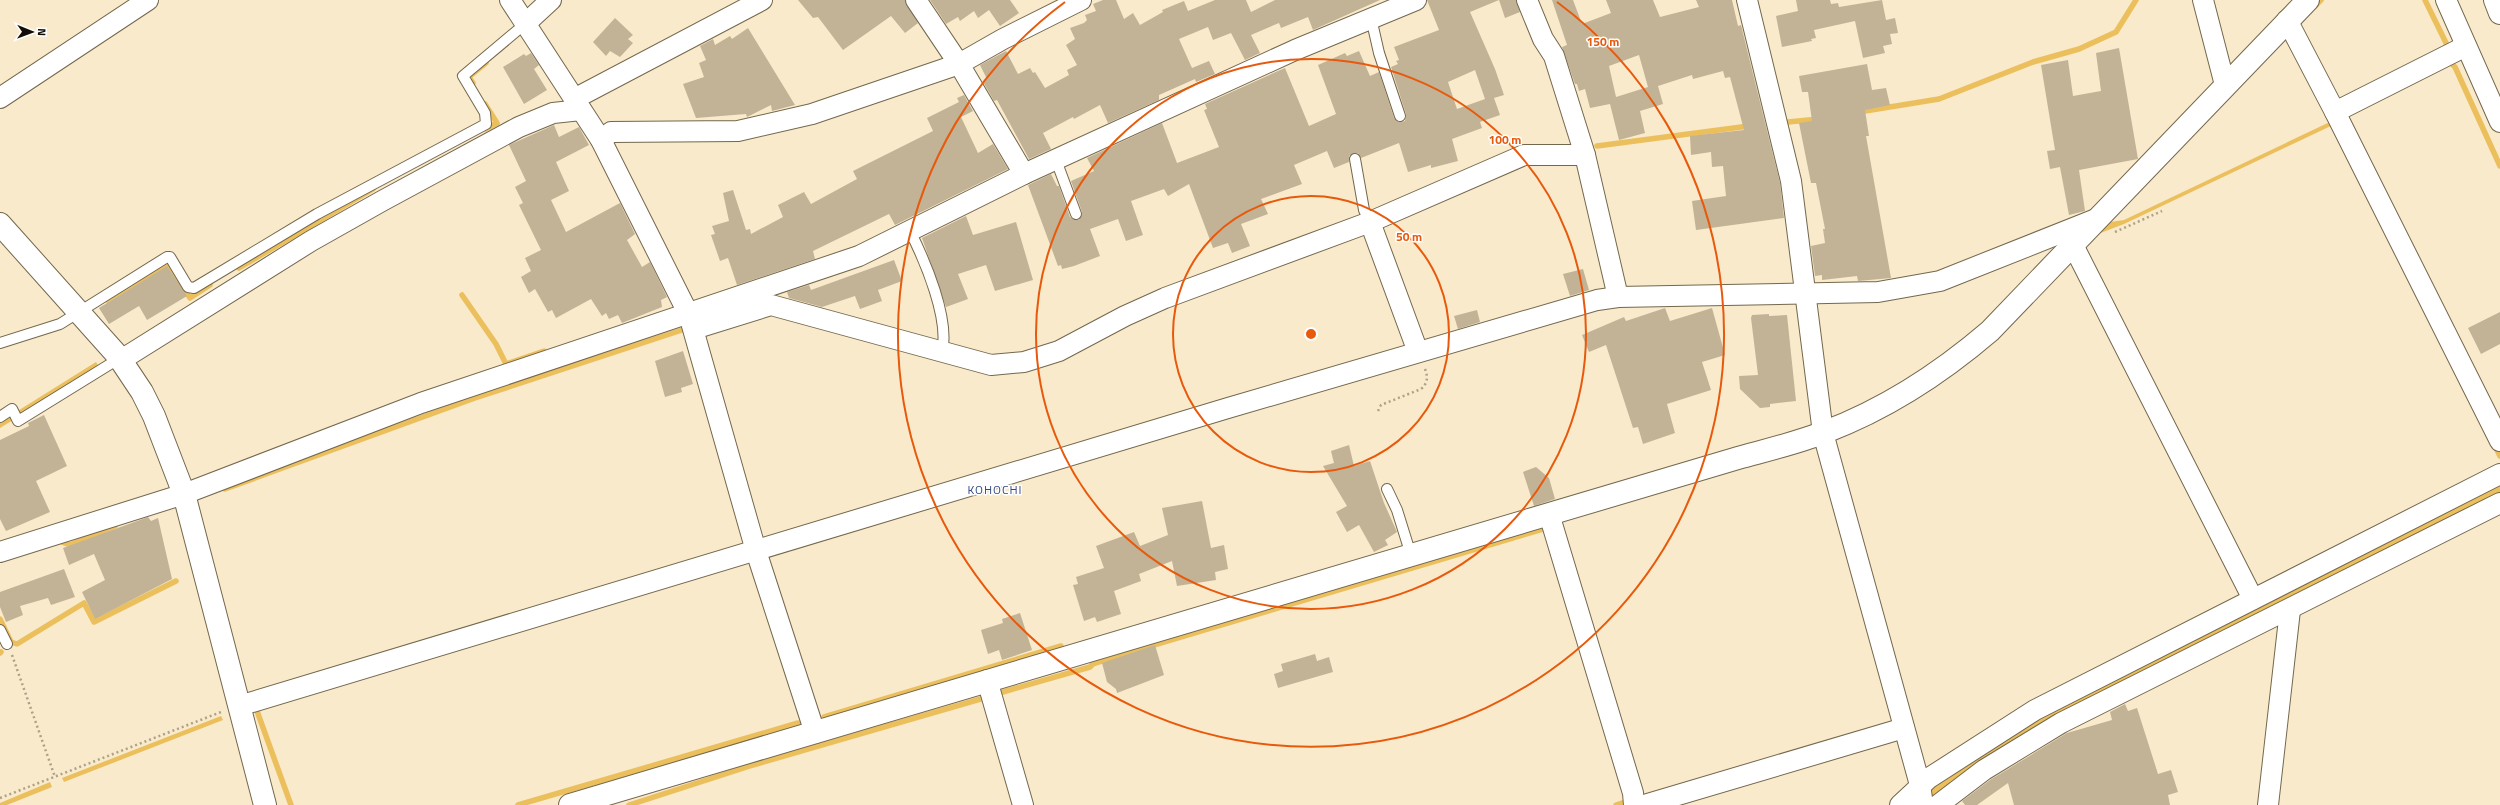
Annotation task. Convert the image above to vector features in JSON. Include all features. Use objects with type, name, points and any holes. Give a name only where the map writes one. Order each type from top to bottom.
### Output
[{"type":"main road","points":[[570,805],[1823,433],[1881,406],[1926,381],[1962,355],[2024,298],[2084,233],[2287,20],[2308,0]]},
{"type":"main road","points":[[2495,0],[2500,13]]},
{"type":"main road","points":[[0,224],[120,359],[142,392],[154,416],[184,494],[265,805]]},
{"type":"street","points":[[0,98],[148,0]]},
{"type":"street","points":[[510,0],[601,140],[691,322],[756,551],[815,733]]},
{"type":"street","points":[[525,24],[551,0]]},
{"type":"street","points":[[120,359],[311,241],[382,201],[519,127],[577,105],[762,0]]},
{"type":"street","points":[[916,0],[959,64],[1024,174]]},
{"type":"street","points":[[601,140],[611,132],[738,131],[812,114],[959,64],[1003,39],[1081,0]]},
{"type":"street","points":[[0,552],[184,494],[421,404],[691,322],[859,256],[1024,174],[1295,50],[1416,0]]},
{"type":"street","points":[[1527,0],[1543,39],[1554,56],[1585,155],[1618,297]]},
{"type":"street","points":[[1746,0],[1792,181],[1823,433],[1921,794]]},
{"type":"street","points":[[2203,0],[2226,85]]},
{"type":"street","points":[[2446,0],[2500,122]]},
{"type":"street","points":[[2287,20],[2335,112],[2500,441]]},
{"type":"street","points":[[2335,112],[2466,46]]},
{"type":"street","points":[[691,322],[771,305],[990,365],[1024,362],[1059,351],[1125,316],[1165,298],[1370,222],[1524,155],[1585,155]]},
{"type":"street","points":[[1370,222],[1421,358]]},
{"type":"street","points":[[239,706],[756,551],[1421,358],[1597,300],[1618,297],[1878,292],[1940,281],[2084,233],[2252,599]]},
{"type":"street","points":[[1900,805],[1921,794],[1998,732],[2035,710],[2500,474]]},
{"type":"street","points":[[1938,805],[1984,770],[2046,732],[2500,503]]},
{"type":"street","points":[[1550,514],[1630,786],[1634,805]]},
{"type":"street","points":[[2268,805],[2290,610]]},
{"type":"street","points":[[987,680],[1023,805]]},
{"type":"street","points":[[1644,805],[1904,728]]},
{"type":"lane","points":[[1372,18],[1379,53],[1400,116]]},
{"type":"lane","points":[[0,343],[60,324],[167,257],[170,257],[188,287],[194,288],[317,214],[486,124],[485,114],[463,76],[525,24]]},
{"type":"lane","points":[[1355,159],[1364,210],[1370,222]]},
{"type":"lane","points":[[1056,160],[1076,214]]},
{"type":"lane","points":[[910,231],[919,249],[940,309],[944,328],[942,352]]},
{"type":"lane","points":[[0,417],[12,409],[18,421],[120,359]]},
{"type":"lane","points":[[1387,489],[1397,510],[1411,555]]},
{"type":"lane","points":[[0,630],[7,644]]},
{"type":"path","points":[[2113,233],[2162,211]]},
{"type":"path","points":[[1378,411],[1381,406],[1421,389],[1426,385],[1428,376],[1421,358]]},
{"type":"path","points":[[7,644],[55,777]]},
{"type":"path","points":[[0,798],[239,706]]},
{"type":"shaded area","points":[[2334,120],[2335,124],[2124,224],[2098,234],[2061,244],[1976,278],[1886,301],[1641,307],[1640,303],[1887,297],[2110,222],[2124,220]]},
{"type":"shaded area","points":[[96,362],[99,367],[0,428],[0,422]]},
{"type":"shaded area","points":[[2500,477],[2500,499],[1933,802],[1928,786],[1953,763]]},
{"type":"shaded area","points":[[221,716],[223,720],[64,782],[62,778]]},
{"type":"shaded area","points":[[50,782],[52,787],[7,805],[0,805],[0,803]]},
{"type":"building","points":[[798,0],[905,0],[918,23],[905,33],[891,16],[843,50],[818,17],[813,18]]},
{"type":"building","points":[[930,0],[1010,0],[1019,13],[1000,26],[989,10],[978,18],[974,11],[960,21],[958,17],[946,24]]},
{"type":"building","points":[[1103,0],[1116,0],[1124,19],[1133,13],[1140,25],[1163,12],[1162,10],[1184,1],[1188,11],[1215,0],[1246,0],[1251,12],[1275,0],[1380,0],[1313,30],[1308,17],[1281,28],[1279,23],[1251,35],[1260,53],[1245,60],[1231,33],[1213,40],[1208,27],[1179,39],[1192,68],[1209,61],[1215,74],[1196,82],[1195,79],[1159,95],[1159,100],[1108,123],[1100,105],[1074,119],[1073,117],[1043,133],[1051,149],[1029,159],[997,100],[994,101],[983,82],[987,79],[980,65],[1006,51],[1018,74],[1030,68],[1033,73],[1035,72],[1045,88],[1069,75],[1067,70],[1077,65],[1066,45],[1075,39],[1070,28],[1084,23],[1087,20],[1085,15],[1096,11],[1093,4]]},
{"type":"building","points":[[1427,0],[1499,0],[1470,12],[1495,69],[1504,95],[1494,98],[1500,115],[1480,122],[1482,128],[1452,139],[1458,161],[1431,168],[1431,165],[1408,172],[1399,143],[1361,158],[1358,153],[1354,153],[1349,156],[1349,162],[1334,168],[1327,151],[1294,165],[1302,184],[1261,199],[1268,214],[1241,224],[1250,246],[1232,253],[1228,243],[1213,248],[1189,184],[1168,196],[1164,189],[1131,201],[1143,235],[1126,241],[1118,219],[1090,229],[1100,256],[1062,269],[1061,265],[1058,266],[1028,185],[1051,174],[1057,186],[1059,186],[1070,217],[1075,220],[1079,220],[1082,212],[1071,181],[1094,171],[1087,158],[1162,123],[1177,163],[1219,147],[1204,110],[1207,109],[1205,104],[1285,68],[1309,126],[1336,114],[1318,65],[1345,53],[1347,56],[1359,51],[1370,76],[1379,72],[1394,118],[1399,122],[1405,121],[1406,114],[1391,67],[1398,64],[1396,61],[1399,60],[1394,47],[1439,30]],"holes":[[[1475,70],[1485,99],[1457,109],[1448,82]]]},
{"type":"building","points":[[1499,0],[1516,0],[1520,12],[1505,18]]},
{"type":"building","points":[[1552,0],[1573,0],[1582,24],[1611,13],[1606,0],[1653,0],[1660,17],[1699,7],[1696,0],[1732,0],[1738,26],[1741,25],[1780,183],[1784,218],[1696,230],[1692,201],[1726,196],[1723,166],[1712,167],[1711,152],[1691,155],[1690,136],[1744,130],[1730,77],[1725,78],[1723,71],[1693,79],[1692,75],[1658,86],[1663,104],[1640,111],[1645,133],[1619,140],[1610,104],[1590,108],[1585,89],[1579,91],[1577,84],[1575,84],[1562,47],[1567,45]],"holes":[[[1639,55],[1648,87],[1616,97],[1609,66]]]},
{"type":"building","points":[[1796,0],[1830,0],[1831,4],[1838,3],[1839,7],[1882,0],[1886,20],[1895,18],[1898,33],[1890,34],[1892,44],[1883,46],[1885,53],[1863,58],[1855,21],[1814,30],[1816,38],[1811,39],[1812,41],[1782,47],[1776,16],[1798,11]]},
{"type":"building","points":[[615,18],[633,35],[628,39],[633,43],[620,57],[610,51],[606,56],[593,42]]},
{"type":"building","points":[[748,28],[795,105],[772,111],[771,105],[747,117],[746,114],[696,118],[683,84],[704,77],[699,63],[706,60],[700,46],[713,39],[715,45],[730,36],[732,39]]},
{"type":"building","points":[[2119,48],[2138,159],[2079,170],[2085,211],[2069,215],[2060,167],[2050,169],[2047,151],[2055,150],[2041,65],[2068,60],[2073,96],[2101,91],[2096,53]]},
{"type":"building","points":[[531,53],[539,65],[534,69],[547,90],[524,104],[503,67],[524,54],[526,56]]},
{"type":"building","points":[[1867,64],[1872,90],[1886,88],[1890,105],[1865,110],[1869,136],[1866,136],[1891,278],[1858,281],[1857,276],[1822,280],[1822,275],[1815,276],[1811,246],[1825,243],[1823,229],[1825,229],[1816,183],[1811,183],[1799,123],[1812,121],[1808,92],[1802,92],[1799,76]]},
{"type":"building","points":[[964,95],[973,111],[961,117],[978,153],[993,144],[1008,169],[895,225],[889,214],[813,251],[815,259],[737,285],[728,258],[720,261],[711,235],[715,234],[712,226],[729,221],[723,193],[733,190],[746,230],[750,229],[751,234],[783,217],[778,205],[804,192],[811,204],[857,179],[853,171],[933,131],[927,118],[959,102],[957,98]]},
{"type":"building","points":[[554,125],[559,137],[579,127],[589,145],[556,162],[569,191],[551,200],[566,232],[620,203],[635,234],[627,240],[642,267],[650,262],[667,297],[661,300],[662,307],[622,323],[618,315],[609,319],[606,313],[602,316],[591,299],[556,318],[552,310],[548,312],[535,289],[529,293],[521,277],[531,271],[525,258],[541,250],[519,205],[523,203],[515,187],[526,181],[509,145]]},
{"type":"building","points":[[966,216],[973,235],[1016,222],[1033,280],[995,291],[986,265],[958,274],[968,299],[946,307],[922,238]]},
{"type":"building","points":[[894,260],[902,281],[878,290],[882,301],[860,309],[855,296],[822,307],[789,298],[787,292],[809,285],[811,290]]},
{"type":"building","points":[[167,266],[187,296],[147,320],[139,306],[109,324],[99,308]]},
{"type":"building","points":[[1583,269],[1589,290],[1570,296],[1563,274]]},
{"type":"building","points":[[1665,308],[1670,321],[1712,308],[1725,355],[1702,362],[1711,390],[1667,404],[1675,433],[1643,444],[1638,427],[1633,428],[1606,345],[1589,352],[1582,335],[1624,317],[1626,321]]},
{"type":"building","points":[[1477,310],[1480,322],[1458,329],[1454,316]]},
{"type":"building","points":[[2500,312],[2500,344],[2481,354],[2468,328]]},
{"type":"building","points":[[1769,314],[1769,316],[1787,315],[1796,401],[1770,404],[1770,407],[1760,408],[1740,389],[1739,376],[1758,375],[1751,318],[1752,315]]},
{"type":"building","points":[[683,351],[693,384],[681,388],[682,392],[665,397],[655,361]]},
{"type":"building","points":[[44,415],[67,466],[36,481],[50,512],[6,531],[0,519],[0,440],[29,426],[28,423]]},
{"type":"building","points":[[1349,445],[1354,466],[1370,461],[1384,503],[1397,532],[1385,540],[1388,545],[1374,552],[1359,525],[1347,532],[1336,512],[1347,506],[1323,466],[1334,463],[1331,451]]},
{"type":"building","points":[[1536,467],[1549,478],[1555,499],[1534,506],[1523,472]]},
{"type":"building","points":[[1202,501],[1211,548],[1224,545],[1228,569],[1215,572],[1216,580],[1177,586],[1172,561],[1139,574],[1141,581],[1114,591],[1121,614],[1097,622],[1095,617],[1084,621],[1073,585],[1078,584],[1076,577],[1104,568],[1096,546],[1134,532],[1140,546],[1168,535],[1162,508]]},
{"type":"building","points":[[148,517],[151,521],[158,518],[172,579],[95,619],[82,592],[105,580],[94,554],[69,565],[63,548]]},
{"type":"building","points":[[64,569],[75,597],[51,605],[48,598],[20,606],[23,615],[6,622],[0,607],[0,592]]},
{"type":"building","points":[[1020,613],[1032,650],[1002,660],[999,650],[988,654],[981,630],[1003,623],[1002,619]]},
{"type":"building","points":[[1155,645],[1164,675],[1117,693],[1116,689],[1107,682],[1102,663]]},
{"type":"building","points":[[1315,654],[1317,661],[1329,657],[1333,672],[1278,688],[1274,674],[1283,671],[1281,664]]},
{"type":"building","points":[[2125,704],[2128,711],[2137,708],[2158,774],[2171,770],[2178,792],[2168,795],[2170,805],[2014,805],[2008,783],[1977,805],[1965,805],[1962,801],[1990,780],[2067,733],[2112,720],[2110,712]]},
{"type":"waterway","points":[[1859,112],[1939,99],[2033,62],[2079,49],[2116,32],[2136,0]]},
{"type":"waterway","points":[[2314,7],[2321,0]]},
{"type":"waterway","points":[[2425,0],[2448,47]]},
{"type":"waterway","points":[[2447,64],[2450,62],[2455,67],[2500,166]]},
{"type":"waterway","points":[[473,83],[469,77],[486,63]]},
{"type":"waterway","points":[[485,104],[497,123],[485,129]]},
{"type":"waterway","points":[[1788,122],[1819,119]]},
{"type":"waterway","points":[[1597,146],[1749,126]]},
{"type":"waterway","points":[[239,268],[373,189]]},
{"type":"waterway","points":[[107,300],[167,264],[190,298],[210,285]]},
{"type":"waterway","points":[[462,295],[496,344],[506,364],[544,351]]},
{"type":"waterway","points":[[225,489],[475,398],[682,330]]},
{"type":"waterway","points":[[2494,444],[2500,456]]},
{"type":"waterway","points":[[59,541],[70,545],[115,526]]},
{"type":"waterway","points":[[996,694],[1090,667],[1093,664],[1127,653],[1550,527]]},
{"type":"waterway","points":[[0,619],[11,642],[17,644],[84,603],[94,622],[176,581]]},
{"type":"waterway","points":[[824,717],[1061,646]]},
{"type":"waterway","points":[[629,805],[753,765],[984,698]]},
{"type":"waterway","points":[[261,706],[257,711],[291,805]]},
{"type":"waterway","points":[[518,805],[798,723]]},
{"type":"waterway","points":[[1616,805],[1628,801]]},
{"type":"district","name":"KOHOCHI","points":[[995,490]]}]
